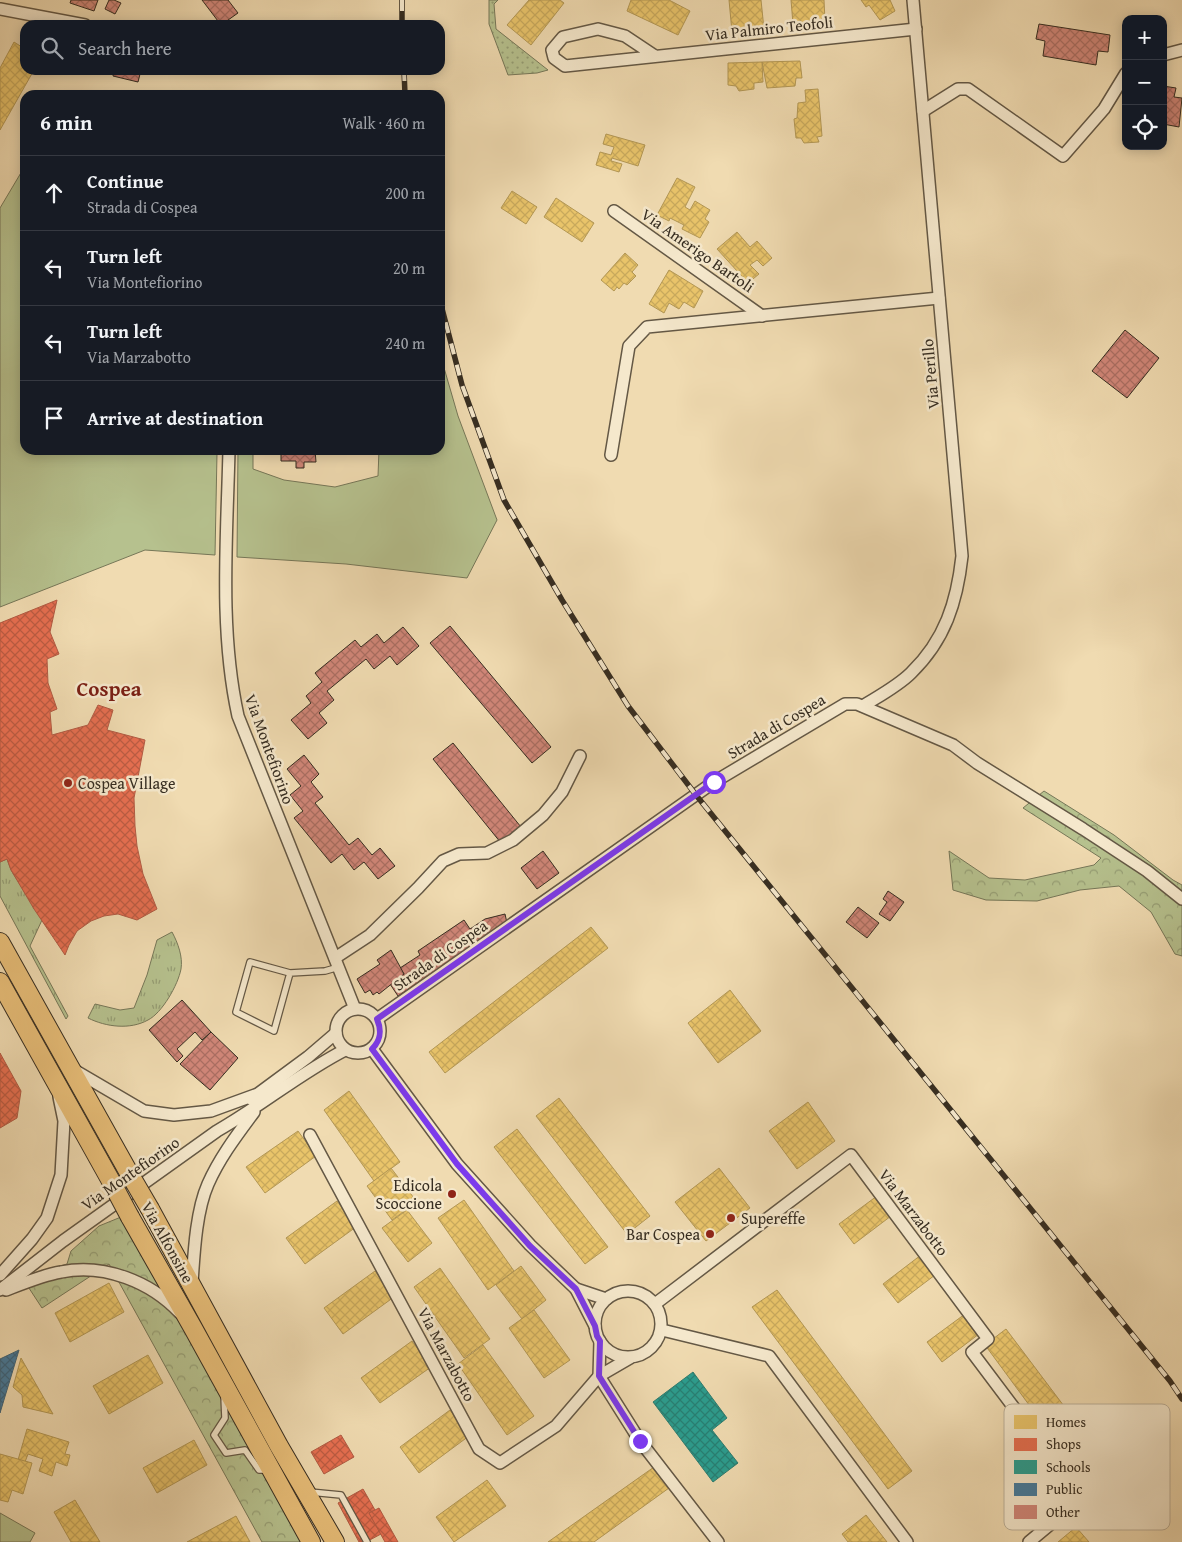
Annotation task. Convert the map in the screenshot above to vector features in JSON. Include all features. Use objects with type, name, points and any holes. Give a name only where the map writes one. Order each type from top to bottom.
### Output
[{"type":"main road","name":"Via Alfonsine","points":[[0,942],[335,1542]]},
{"type":"main road","name":"Via Alfonsine","points":[[0,982],[130,1217],[194,1328],[310,1542]]},
{"type":"street","name":"Via Perillo","points":[[863,706],[910,674],[935,646],[950,614],[959,585],[962,556],[913,0]]},
{"type":"street","points":[[0,9],[58,20]]},
{"type":"street","name":"Via Palmiro Teofoli","points":[[655,56],[625,36],[598,30],[564,37],[552,50],[554,58],[565,66],[916,28]]},
{"type":"street","points":[[1167,54],[1182,50]]},
{"type":"street","points":[[923,111],[958,89],[968,88],[1063,156],[1104,109],[1122,80]]},
{"type":"street","name":"Via Amerigo Bartoli","points":[[614,211],[762,316]]},
{"type":"street","name":"Via Amerigo Bartoli","points":[[612,455],[628,346],[647,328],[939,298]]},
{"type":"street","name":"Via Montefiorino","points":[[0,1291],[63,1241],[258,1100],[336,1033],[339,1020],[343,1014],[355,1009],[238,716],[233,692],[225,569],[229,455]]},
{"type":"street","name":"Strada di Cospea","points":[[377,1019],[714,782],[845,704],[863,706],[953,745],[985,768],[1147,871],[1182,899]]},
{"type":"street","points":[[337,962],[370,935],[418,888],[442,861],[459,854],[487,853],[514,840],[543,815],[562,792],[580,756]]},
{"type":"street","points":[[336,1033],[339,1042],[345,1050],[356,1054],[368,1052],[377,1044],[381,1032],[377,1019],[368,1011],[355,1009]]},
{"type":"street","points":[[372,1049],[457,1164],[530,1246],[576,1289],[595,1326],[600,1341],[610,1352],[619,1357],[630,1358]]},
{"type":"street","name":"Via Montefiorino","points":[[258,1100],[345,1050]]},
{"type":"street","points":[[71,1069],[144,1111],[174,1115],[211,1111],[258,1100]]},
{"type":"street","points":[[0,1275],[32,1239],[47,1218],[61,1175],[64,1122],[57,1086]]},
{"type":"street","points":[[192,1285],[195,1244],[208,1186],[228,1147],[258,1100]]},
{"type":"street","name":"Via Marzabotto","points":[[310,1135],[479,1449],[500,1463],[556,1426],[599,1376],[630,1358],[641,1356],[651,1350],[658,1341],[662,1330]]},
{"type":"street","name":"Via Marzabotto","points":[[655,1304],[851,1155],[988,1339],[972,1352],[1011,1404]]},
{"type":"street","name":"Via Montefiorino","points":[[0,1279],[63,1241]]},
{"type":"street","points":[[0,1291],[62,1271],[86,1270],[123,1276],[146,1285],[174,1307],[194,1328]]},
{"type":"street","points":[[576,1289],[606,1299]]},
{"type":"street","points":[[595,1326],[596,1316],[606,1299],[616,1293],[626,1291],[637,1292],[647,1296],[655,1304],[660,1312],[662,1330],[769,1356],[907,1542]]},
{"type":"street","points":[[600,1341],[599,1376],[640,1441],[718,1542]]},
{"type":"street","points":[[1029,1542],[1043,1530]]},
{"type":"lane","points":[[290,973],[274,1031],[236,1012],[250,962],[290,973],[325,971],[337,962]]},
{"type":"lane","points":[[224,1384],[225,1418],[214,1435],[226,1452],[245,1450],[259,1470],[272,1470]]},
{"type":"lane","points":[[306,1492],[341,1495],[367,1542]]},
{"type":"green space","points":[[489,0],[498,0],[494,4],[496,29],[548,70],[537,73],[508,75],[489,24]]},
{"type":"green space","points":[[20,174],[20,455],[217,455],[215,555],[145,550],[0,607],[0,208]]},
{"type":"green space","points":[[445,371],[458,416],[497,520],[467,578],[346,564],[237,557],[238,455],[253,455],[253,469],[284,480],[335,487],[378,476],[379,455],[445,455]]},
{"type":"green space","points":[[1044,791],[1114,835],[1182,885],[1182,956],[1175,954],[1151,912],[1119,886],[1080,890],[1037,901],[986,900],[953,890],[949,851],[989,878],[1025,880],[1094,865],[1101,858],[1023,808]]},
{"type":"green space","points":[[7,859],[11,870],[42,920],[30,946],[68,1016],[66,1019],[0,896],[0,862]]},
{"type":"green space","points":[[172,932],[180,950],[181,969],[173,990],[159,1011],[148,1020],[126,1026],[102,1024],[88,1018],[95,1004],[120,1010],[134,1008],[147,975],[157,940]]},
{"type":"green space","points":[[121,1217],[204,1362],[218,1392],[256,1452],[302,1542],[262,1542],[109,1264],[42,1308],[23,1279],[67,1264],[71,1251],[99,1226]]},
{"type":"green space","points":[[0,1513],[35,1533],[30,1542],[0,1542]]},
{"type":"building: Homes","points":[[529,0],[560,0],[564,3],[531,45],[507,25]]},
{"type":"building: Homes","points":[[631,0],[669,0],[690,11],[678,35],[627,11]]},
{"type":"building: Homes","points":[[729,0],[761,0],[764,29],[732,32]]},
{"type":"building: Homes","points":[[791,0],[824,0],[825,21],[793,24]]},
{"type":"building: Homes","points":[[861,0],[890,0],[895,11],[880,20],[869,5],[866,7]]},
{"type":"building: Homes","points":[[14,42],[20,46],[20,75],[31,75],[23,90],[20,90],[20,95],[0,130],[0,68]]},
{"type":"building: Homes","points":[[800,61],[802,78],[796,78],[795,86],[767,88],[762,62]]},
{"type":"building: Homes","points":[[762,62],[763,82],[754,83],[754,89],[739,91],[736,86],[728,85],[728,63]]},
{"type":"building: Homes","points":[[818,89],[822,136],[817,137],[819,142],[804,143],[801,138],[796,138],[794,119],[797,118],[798,103],[806,102],[805,90]]},
{"type":"building: Homes","points":[[606,134],[645,145],[638,166],[612,158],[611,161],[622,164],[619,172],[596,165],[600,152],[611,155],[614,147],[603,144]]},
{"type":"building: Homes","points":[[677,178],[695,187],[685,207],[690,210],[695,201],[710,210],[705,219],[709,222],[700,238],[682,229],[684,225],[670,218],[669,221],[657,215]]},
{"type":"building: Homes","points":[[512,191],[537,207],[526,224],[501,208]]},
{"type":"building: Homes","points":[[556,198],[594,223],[582,242],[544,217]]},
{"type":"building: Homes","points":[[737,232],[750,247],[757,241],[772,258],[763,266],[757,260],[750,265],[759,274],[748,283],[717,249]]},
{"type":"building: Homes","points":[[625,253],[638,265],[632,272],[636,276],[627,285],[624,283],[619,289],[617,287],[614,291],[601,280]]},
{"type":"building: Homes","points":[[669,270],[703,291],[694,308],[684,302],[679,309],[669,303],[664,313],[649,304]]},
{"type":"building: Homes","points":[[591,927],[608,948],[445,1073],[429,1052]]},
{"type":"building: Homes","points":[[730,990],[761,1031],[718,1063],[688,1023]]},
{"type":"building: Homes","points":[[349,1091],[400,1162],[374,1181],[324,1110]]},
{"type":"building: Homes","points":[[559,1098],[650,1216],[627,1234],[536,1116]]},
{"type":"building: Homes","points":[[808,1102],[835,1141],[797,1169],[769,1131]]},
{"type":"building: Homes","points":[[517,1129],[608,1247],[585,1264],[494,1147]]},
{"type":"building: Homes","points":[[298,1131],[316,1156],[265,1193],[246,1167]]},
{"type":"building: Homes","points":[[391,1168],[417,1202],[392,1220],[367,1186]]},
{"type":"building: Homes","points":[[719,1168],[750,1208],[706,1241],[675,1202]]},
{"type":"building: Homes","points":[[877,1196],[891,1216],[854,1244],[839,1224]]},
{"type":"building: Homes","points":[[464,1200],[514,1271],[488,1290],[438,1218]]},
{"type":"building: Homes","points":[[337,1201],[356,1227],[305,1264],[286,1238]]},
{"type":"building: Homes","points":[[407,1210],[432,1243],[408,1262],[382,1228]]},
{"type":"building: Homes","points":[[921,1255],[935,1275],[898,1303],[883,1284]]},
{"type":"building: Homes","points":[[521,1266],[546,1300],[522,1319],[496,1285]]},
{"type":"building: Homes","points":[[440,1268],[490,1339],[464,1358],[414,1287]]},
{"type":"building: Homes","points":[[375,1271],[394,1297],[343,1334],[324,1308]]},
{"type":"building: Homes","points":[[109,1283],[124,1312],[70,1342],[55,1313]]},
{"type":"building: Homes","points":[[777,1290],[912,1471],[888,1489],[752,1307]]},
{"type":"building: Homes","points":[[534,1310],[570,1360],[544,1378],[509,1328]]},
{"type":"building: Homes","points":[[965,1314],[979,1334],[942,1362],[927,1342]]},
{"type":"building: Homes","points":[[1006,1329],[1062,1404],[1028,1404],[985,1345]]},
{"type":"building: Homes","points":[[412,1341],[431,1367],[380,1403],[361,1378]]},
{"type":"building: Homes","points":[[483,1345],[534,1416],[507,1435],[458,1364]]},
{"type":"building: Homes","points":[[148,1355],[163,1383],[109,1414],[93,1386]]},
{"type":"building: Homes","points":[[21,1358],[53,1414],[23,1407],[22,1395],[13,1387]]},
{"type":"building: Homes","points":[[450,1410],[469,1436],[419,1473],[400,1447]]},
{"type":"building: Homes","points":[[27,1429],[69,1442],[65,1454],[70,1455],[67,1466],[56,1462],[52,1476],[39,1471],[43,1459],[28,1454],[25,1462],[18,1460]]},
{"type":"building: Homes","points":[[194,1440],[207,1465],[157,1493],[143,1468]]},
{"type":"building: Homes","points":[[0,1454],[32,1463],[23,1494],[12,1490],[8,1502],[0,1500]]},
{"type":"building: Homes","points":[[654,1467],[669,1488],[594,1542],[548,1542]]},
{"type":"building: Homes","points":[[487,1480],[506,1506],[454,1542],[436,1517]]},
{"type":"building: Homes","points":[[75,1500],[100,1542],[71,1542],[54,1512]]},
{"type":"building: Homes","points":[[866,1515],[887,1542],[848,1542],[842,1534]]},
{"type":"building: Homes","points":[[236,1516],[250,1542],[187,1542]]},
{"type":"building: Homes","points":[[1072,1530],[1079,1530],[1089,1542],[1058,1542]]},
{"type":"building: Shops","name":"Cospea Village","points":[[57,600],[50,632],[59,654],[47,659],[48,683],[57,709],[50,712],[52,735],[88,725],[98,705],[113,710],[107,730],[145,740],[134,798],[135,826],[143,874],[157,909],[137,920],[118,914],[104,916],[91,921],[77,931],[65,955],[34,909],[11,870],[7,859],[0,862],[0,623]]},
{"type":"building: Shops","points":[[0,1053],[21,1091],[17,1118],[0,1128]]},
{"type":"building: Shops","points":[[341,1435],[354,1457],[324,1474],[311,1452]]},
{"type":"building: Shops","points":[[363,1489],[375,1510],[369,1513],[381,1534],[366,1542],[359,1542],[338,1503]]},
{"type":"building: Shops","points":[[379,1508],[398,1542],[385,1542],[369,1513]]},
{"type":"building: Schools","points":[[693,1372],[727,1418],[712,1430],[738,1463],[713,1482],[653,1402]]},
{"type":"building: Public","points":[[19,1350],[0,1413],[0,1359]]},
{"type":"building: Other","points":[[71,0],[98,0],[94,11],[70,3]]},
{"type":"building: Other","points":[[109,0],[121,3],[115,14],[105,9]]},
{"type":"building: Other","points":[[202,0],[228,0],[238,13],[228,20],[217,20]]},
{"type":"building: Other","points":[[1039,24],[1110,35],[1108,52],[1098,51],[1096,65],[1043,56],[1045,41],[1036,39]]},
{"type":"building: Other","points":[[113,75],[140,75],[138,82]]},
{"type":"building: Other","points":[[1167,87],[1176,88],[1174,97],[1182,98],[1179,127],[1167,125]]},
{"type":"building: Other","points":[[1125,330],[1159,358],[1127,398],[1092,371]]},
{"type":"building: Other","points":[[281,455],[315,455],[316,462],[304,462],[304,468],[296,468],[296,461],[281,461]]},
{"type":"building: Other","points":[[450,626],[551,747],[532,763],[430,643]]},
{"type":"building: Other","points":[[403,627],[419,646],[397,665],[390,656],[374,669],[366,659],[327,691],[334,700],[319,713],[327,723],[308,739],[291,720],[311,703],[306,696],[322,682],[315,673],[355,640],[361,647],[377,634],[384,643]]},
{"type":"building: Other","points":[[453,743],[521,827],[501,843],[433,759]]},
{"type":"building: Other","points":[[304,755],[319,774],[311,782],[323,797],[315,803],[349,845],[358,838],[372,855],[380,848],[395,866],[378,879],[364,862],[354,870],[342,854],[331,863],[294,818],[303,811],[290,795],[301,786],[287,769]]},
{"type":"building: Other","points":[[543,851],[559,873],[537,889],[521,868]]},
{"type":"building: Other","points":[[888,891],[904,902],[890,921],[879,914],[887,902],[883,899]]},
{"type":"building: Other","points":[[858,907],[879,923],[867,938],[846,922]]},
{"type":"building: Other","points":[[505,914],[507,923],[398,996],[390,984],[404,974],[400,968],[420,955],[418,951],[464,920],[470,929],[485,919]]},
{"type":"building: Other","points":[[391,950],[404,974],[379,994],[377,992],[373,995],[370,990],[365,993],[357,979],[380,964],[377,960]]},
{"type":"building: Other","points":[[182,1000],[211,1032],[202,1040],[195,1032],[177,1049],[183,1056],[177,1062],[149,1030]]},
{"type":"building: Other","points":[[211,1032],[238,1058],[210,1090],[180,1064]]},
{"type":"railway","points":[[402,0],[402,20]]},
{"type":"railway","points":[[404,75],[405,90]]},
{"type":"railway","points":[[445,320],[462,385],[504,500],[562,600],[628,706],[696,795],[1170,1381],[1182,1399]]},
{"type":"place","name":"Cospea Village","points":[[68,783]]},
{"type":"place","name":"Edicola Scoccione","points":[[452,1194]]},
{"type":"place","name":"Supereffe","points":[[731,1218]]},
{"type":"place","name":"Bar Cospea","points":[[710,1234]]},
{"type":"district","name":"Cospea","points":[[109,688]]},
{"type":"route","points":[[640,1441],[599,1376],[600,1341],[595,1326],[576,1289],[530,1246],[457,1164],[372,1049],[377,1044],[381,1032],[377,1019],[714,782]]}]
